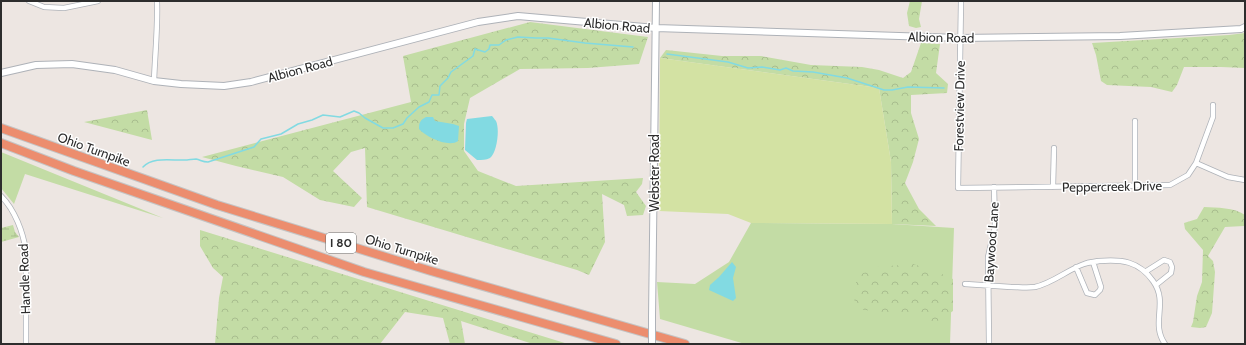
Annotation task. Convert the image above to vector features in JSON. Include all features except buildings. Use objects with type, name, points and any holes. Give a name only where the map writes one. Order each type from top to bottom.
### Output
[{"type":"highway","name":"Ohio Turnpike","points":[[1,128],[216,205],[431,270],[685,344]]},
{"type":"highway","name":"Ohio Turnpike","points":[[1,143],[74,171],[364,272],[616,344]]},
{"type":"street","points":[[29,1],[44,7],[64,8],[98,1]]},
{"type":"street","points":[[154,81],[155,40],[158,20],[157,1]]},
{"type":"street","name":"Webster Road","points":[[652,344],[656,1]]},
{"type":"street","name":"Forestview Drive","points":[[958,188],[961,1]]},
{"type":"street","name":"Albion Road","points":[[1,73],[36,64],[72,64],[115,70],[154,81],[202,86],[224,86],[247,83],[478,22],[518,16],[656,28],[960,38],[1120,36],[1241,29],[1245,27]]},
{"type":"street","name":"Peppercreek Drive","points":[[958,188],[1170,186],[1188,175],[1196,163],[1213,117],[1213,105]]},
{"type":"street","points":[[1135,121],[1135,186]]},
{"type":"street","points":[[1052,186],[1054,148]]},
{"type":"street","points":[[1196,163],[1228,177],[1245,180]]},
{"type":"street","name":"Baywood Lane","points":[[989,344],[988,258],[995,227],[994,187]]},
{"type":"street","name":"Handle Road","points":[[1,196],[8,203],[18,223],[26,252],[26,344]]},
{"type":"street","points":[[965,284],[1034,287],[1046,283],[1086,263],[1123,260],[1136,265],[1145,272],[1156,285],[1161,302],[1158,326],[1162,343]]},
{"type":"street","points":[[1145,272],[1161,261],[1164,260],[1170,262],[1172,267],[1171,273],[1156,285]]},
{"type":"street","points":[[1076,267],[1087,293],[1095,295],[1100,290],[1101,286],[1093,262]]},
{"type":"green space","points":[[910,1],[922,1],[919,19],[921,27],[916,28],[909,26],[907,13]]},
{"type":"green space","points":[[530,22],[648,37],[639,64],[588,68],[520,69],[470,98],[464,124],[464,151],[478,171],[516,186],[643,178],[642,184],[636,192],[646,206],[643,215],[627,216],[624,205],[602,194],[605,242],[589,275],[577,270],[367,207],[365,148],[351,152],[333,171],[362,198],[354,207],[320,200],[283,177],[202,157],[411,102],[403,56]]},
{"type":"green space","points":[[1245,33],[1245,68],[1184,67],[1177,85],[1172,92],[1151,87],[1107,85],[1101,81],[1092,43],[1229,35]]},
{"type":"green space","points":[[921,43],[940,44],[936,73],[948,84],[947,93],[911,95],[911,113],[919,139],[913,162],[905,183],[919,209],[936,226],[892,224],[891,162],[879,88],[660,58],[666,50],[722,56],[761,56],[811,65],[862,67],[879,70],[903,78],[911,72]]},
{"type":"green space","points":[[660,58],[879,88],[891,162],[892,224],[751,223],[728,214],[659,211]]},
{"type":"green space","points":[[147,110],[152,140],[84,122]]},
{"type":"green space","points":[[1,152],[163,218],[25,174],[14,204],[1,188]]},
{"type":"green space","points":[[1204,207],[1231,209],[1245,215],[1244,226],[1225,227],[1208,256],[1213,261],[1215,272],[1212,313],[1206,327],[1200,328],[1191,327],[1197,296],[1202,282],[1203,250],[1185,229],[1184,223],[1197,219]]},
{"type":"green space","points":[[751,223],[892,224],[954,228],[950,344],[745,344],[660,319],[657,282],[695,284],[729,262]]},
{"type":"green space","points":[[13,225],[15,232],[19,237],[1,242],[1,228]]},
{"type":"green space","points":[[200,230],[568,344],[533,344],[461,321],[465,344],[450,344],[443,318],[405,312],[380,344],[215,344],[219,298],[223,277],[213,268],[200,246]]},
{"type":"green space","points":[[913,264],[933,270],[953,279],[953,311],[936,322],[903,314],[864,310],[856,305],[852,293],[859,275],[877,267]]},
{"type":"water","points":[[492,116],[496,121],[498,129],[496,146],[490,158],[485,160],[477,160],[465,150],[467,119]]},
{"type":"water","points":[[426,117],[433,117],[435,121],[459,126],[458,141],[449,143],[438,141],[422,132],[419,129],[420,123],[422,119]]},
{"type":"water","points":[[732,262],[736,267],[733,278],[736,298],[733,301],[709,290],[710,285]]},
{"type":"waterway","points":[[143,167],[152,161],[158,160],[196,159],[208,162],[254,147],[261,139],[281,134],[298,124],[323,115],[340,117],[354,111],[383,128],[393,128],[403,124],[419,107],[429,102],[432,95],[439,95],[440,86],[448,78],[451,72],[473,56],[475,49],[485,52],[489,49],[490,45],[499,45],[506,40],[518,37],[548,38],[633,47]]},
{"type":"waterway","points":[[667,54],[728,62],[748,68],[762,67],[780,70],[786,68],[793,71],[813,72],[847,78],[884,90],[908,87],[944,88]]}]
